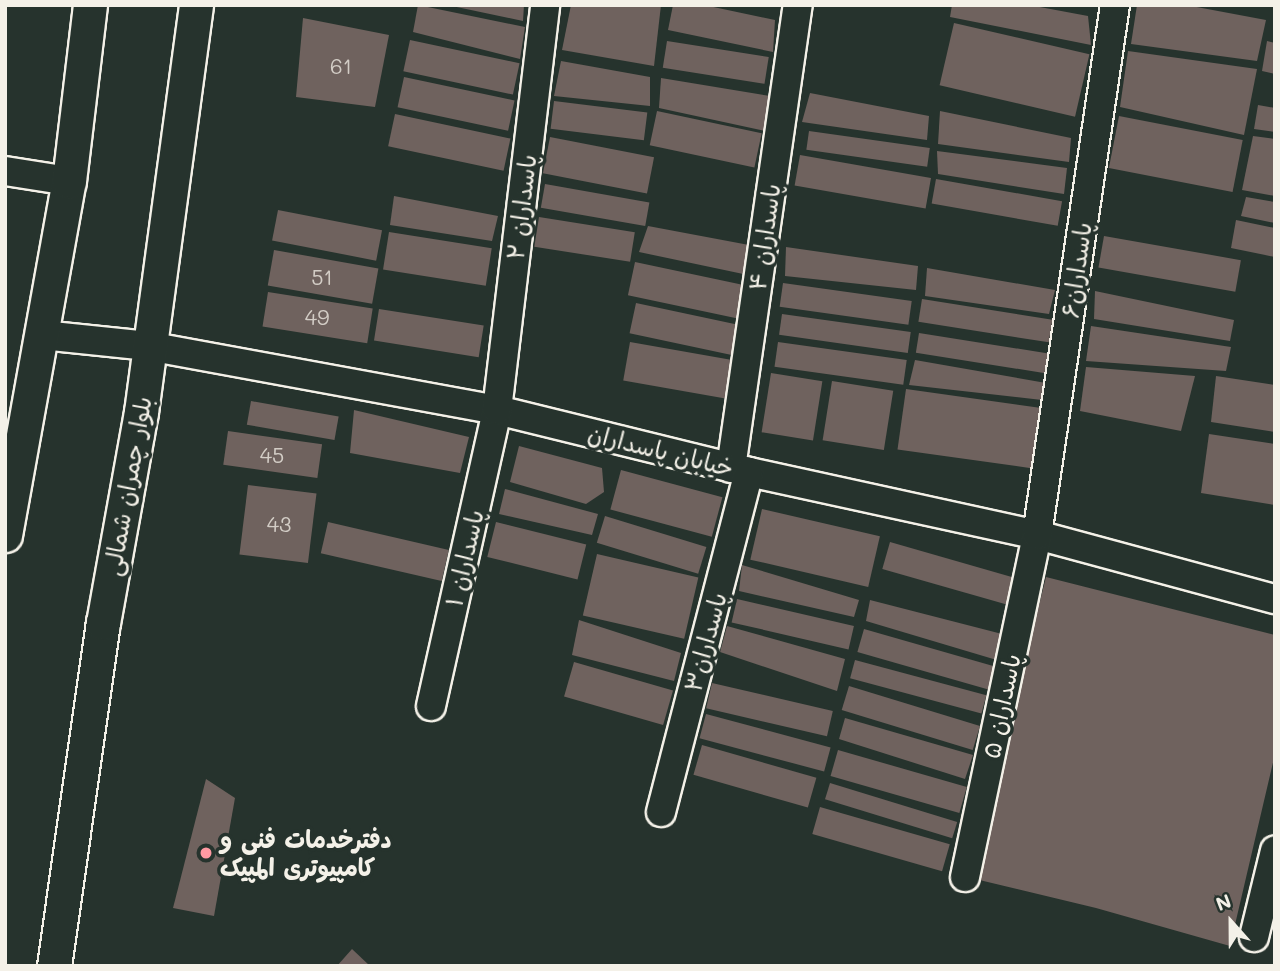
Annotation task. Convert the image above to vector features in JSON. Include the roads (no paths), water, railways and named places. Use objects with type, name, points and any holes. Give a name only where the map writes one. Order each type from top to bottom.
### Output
[{"type":"street","points":[[5,536],[69,181],[90,5]]},
{"type":"street","name":"بلوار چمران شمالی","points":[[54,966],[103,623],[141,412],[196,5]]},
{"type":"street","name":"پاسداران ۲","points":[[497,410],[545,5]]},
{"type":"street","name":"پاسداران ۴","points":[[740,470],[798,5]]},
{"type":"street","name":"پاسداران۶","points":[[1037,535],[1115,5]]},
{"type":"street","points":[[5,170],[69,181]]},
{"type":"street","name":"خیابان پاسداران","points":[[41,335],[148,346],[497,410],[740,470],[1037,535],[1275,599]]},
{"type":"street","name":"پاسداران ۱","points":[[431,706],[497,410]]},
{"type":"street","name":"پاسداران۳","points":[[661,812],[740,470]]},
{"type":"street","name":"پاسداران ۵","points":[[965,877],[1037,535]]},
{"type":"street","points":[[1254,937],[1275,851]]},
{"type":"place","name":"دفترخدمات فنی و کامپیوتری المپیک","points":[[206,853]]}]
